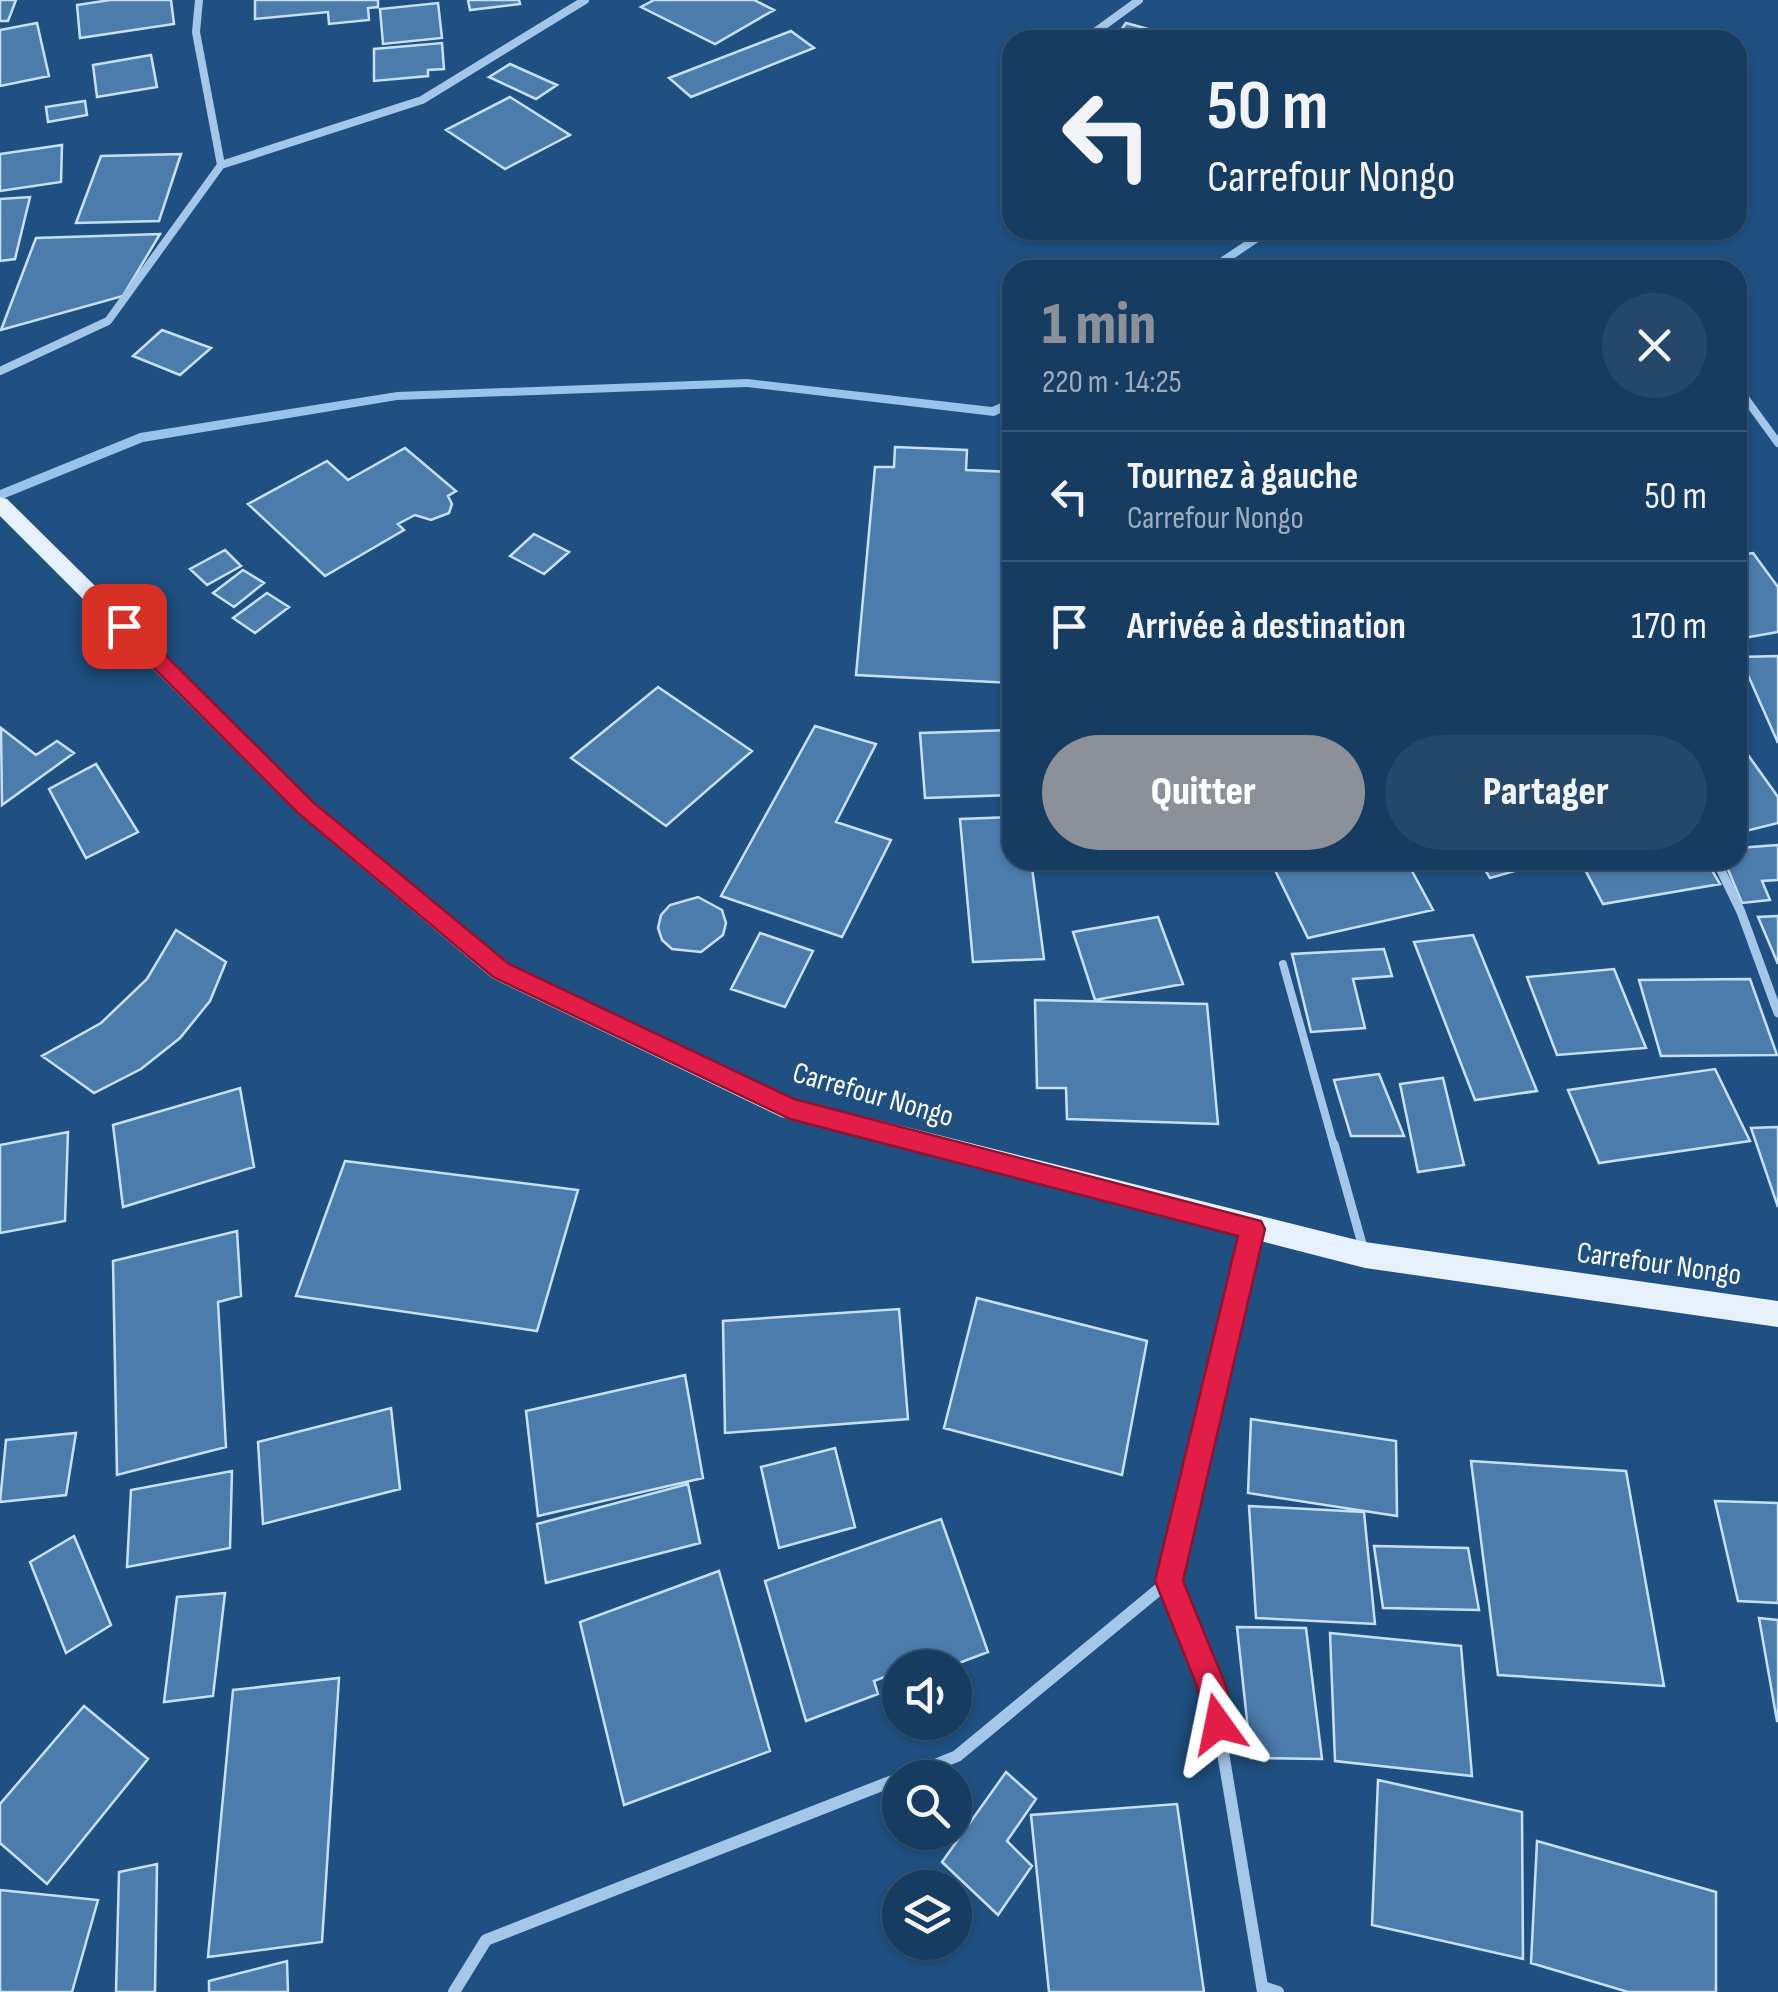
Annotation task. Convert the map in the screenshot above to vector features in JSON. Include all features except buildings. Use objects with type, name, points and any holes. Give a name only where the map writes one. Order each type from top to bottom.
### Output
[{"type":"main road","name":"Carrefour Nongo","points":[[0,504],[306,808],[501,971],[790,1108],[1365,1255],[1778,1314]]},
{"type":"street","points":[[199,0],[196,32],[221,166]]},
{"type":"street","points":[[0,372],[108,321],[221,166],[422,100],[585,0]]},
{"type":"street","points":[[1098,30],[1139,0]]},
{"type":"street","points":[[1747,400],[1778,443]]},
{"type":"street","points":[[1721,870],[1741,912],[1778,1013]]},
{"type":"street","points":[[1252,1229],[1169,1581],[1212,1686],[1268,1990]]},
{"type":"street","points":[[947,1760],[957,1756],[1169,1581]]},
{"type":"street","points":[[454,1992],[486,1940],[882,1785]]},
{"type":"lane","points":[[1282,964],[1365,1255]]},
{"type":"waterway","points":[[1224,260],[1254,240]]},
{"type":"waterway","points":[[0,495],[140,438],[397,396],[747,383],[994,412],[1002,408]]},
{"type":"route","points":[[124,626],[306,808],[501,971],[790,1108],[1252,1229],[1169,1581],[1212,1686],[1218,1724]]}]
